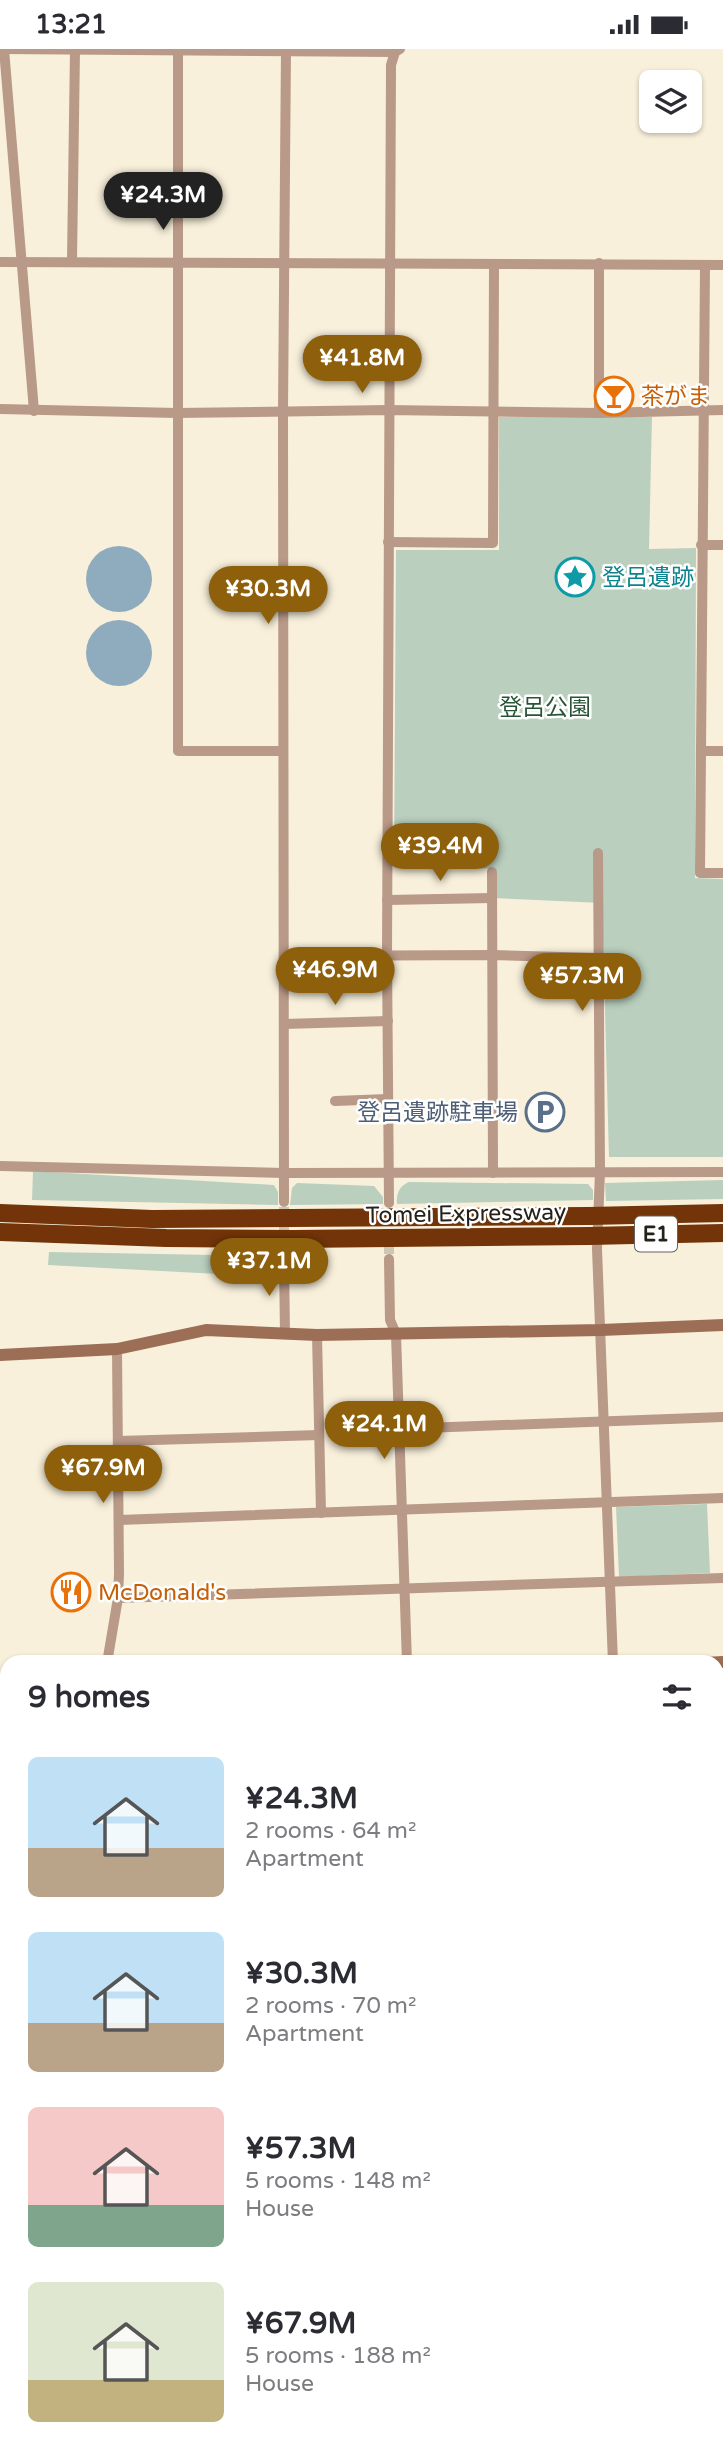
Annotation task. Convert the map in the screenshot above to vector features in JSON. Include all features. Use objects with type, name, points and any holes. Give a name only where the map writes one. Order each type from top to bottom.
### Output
[{"type":"highway","name":"Tomei Expressway","points":[[7,1213],[152,1219],[723,1213]]},
{"type":"highway","name":"Tomei Expressway","points":[[7,1233],[294,1239],[723,1233]]},
{"type":"street","points":[[34,411],[2,49],[396,50],[391,65],[388,410],[389,1203]]},
{"type":"street","points":[[72,262],[75,50]]},
{"type":"street","points":[[178,50],[178,751],[283,751]]},
{"type":"street","points":[[284,1202],[285,50]]},
{"type":"street","points":[[0,262],[723,265]]},
{"type":"street","points":[[599,263],[599,413]]},
{"type":"street","points":[[388,542],[493,543],[494,264]]},
{"type":"street","points":[[705,265],[700,873],[723,873]]},
{"type":"street","points":[[0,408],[177,413],[388,410],[599,413],[723,410]]},
{"type":"street","points":[[701,545],[723,545]]},
{"type":"street","points":[[701,751],[723,751]]},
{"type":"street","points":[[598,853],[600,1172],[597,1248],[613,1655]]},
{"type":"street","points":[[492,872],[493,1173]]},
{"type":"street","points":[[387,900],[492,898]]},
{"type":"street","points":[[284,956],[493,955],[598,958]]},
{"type":"street","points":[[284,1024],[388,1021]]},
{"type":"street","points":[[335,1101],[388,1099]]},
{"type":"street","points":[[0,1166],[285,1173],[723,1172]]},
{"type":"street","points":[[390,1259],[390,1320],[396,1334],[407,1655]]},
{"type":"street","points":[[284,1262],[285,1334]]},
{"type":"street","points":[[0,1355],[117,1349],[206,1331],[317,1335],[723,1325]]},
{"type":"street","points":[[317,1335],[321,1513]]},
{"type":"street","points":[[108,1655],[118,1598],[117,1349]]},
{"type":"street","points":[[398,1429],[723,1417]]},
{"type":"street","points":[[118,1441],[319,1435]]},
{"type":"street","points":[[118,1520],[723,1498]]},
{"type":"street","points":[[118,1598],[723,1578]]},
{"type":"green space","name":"登呂公園","points":[[499,417],[652,417],[649,549],[696,548],[695,878],[723,879],[723,1157],[609,1157],[602,903],[494,898],[496,869],[394,864],[396,550],[499,550]]},
{"type":"green space","points":[[33,1171],[274,1185],[278,1192],[278,1205],[32,1200]]},
{"type":"green space","points":[[723,1180],[723,1199],[606,1201],[605,1183]]},
{"type":"green space","points":[[409,1182],[588,1184],[593,1190],[593,1200],[397,1204],[399,1191]]},
{"type":"green space","points":[[297,1183],[374,1186],[383,1197],[383,1204],[290,1205],[292,1188]]},
{"type":"green space","points":[[49,1252],[274,1256],[274,1277],[48,1265]]},
{"type":"green space","points":[[707,1504],[710,1573],[619,1577],[616,1507]]},
{"type":"water","points":[[119,546],[142,556],[152,579],[142,602],[119,612],[96,602],[86,579],[96,556]]},
{"type":"water","points":[[119,620],[142,630],[152,653],[142,676],[119,686],[96,676],[86,653],[96,630]]},
{"type":"tunnel","points":[[284,1202],[284,1262]]},
{"type":"tunnel","points":[[389,1214],[389,1259]]},
{"type":"place","name":"茶がま","points":[[614,396]]},
{"type":"place","name":"登呂遺跡","points":[[575,577]]},
{"type":"place","name":"登呂遺跡駐車場","points":[[545,1112]]},
{"type":"place","name":"McDonald's","points":[[71,1592]]}]
